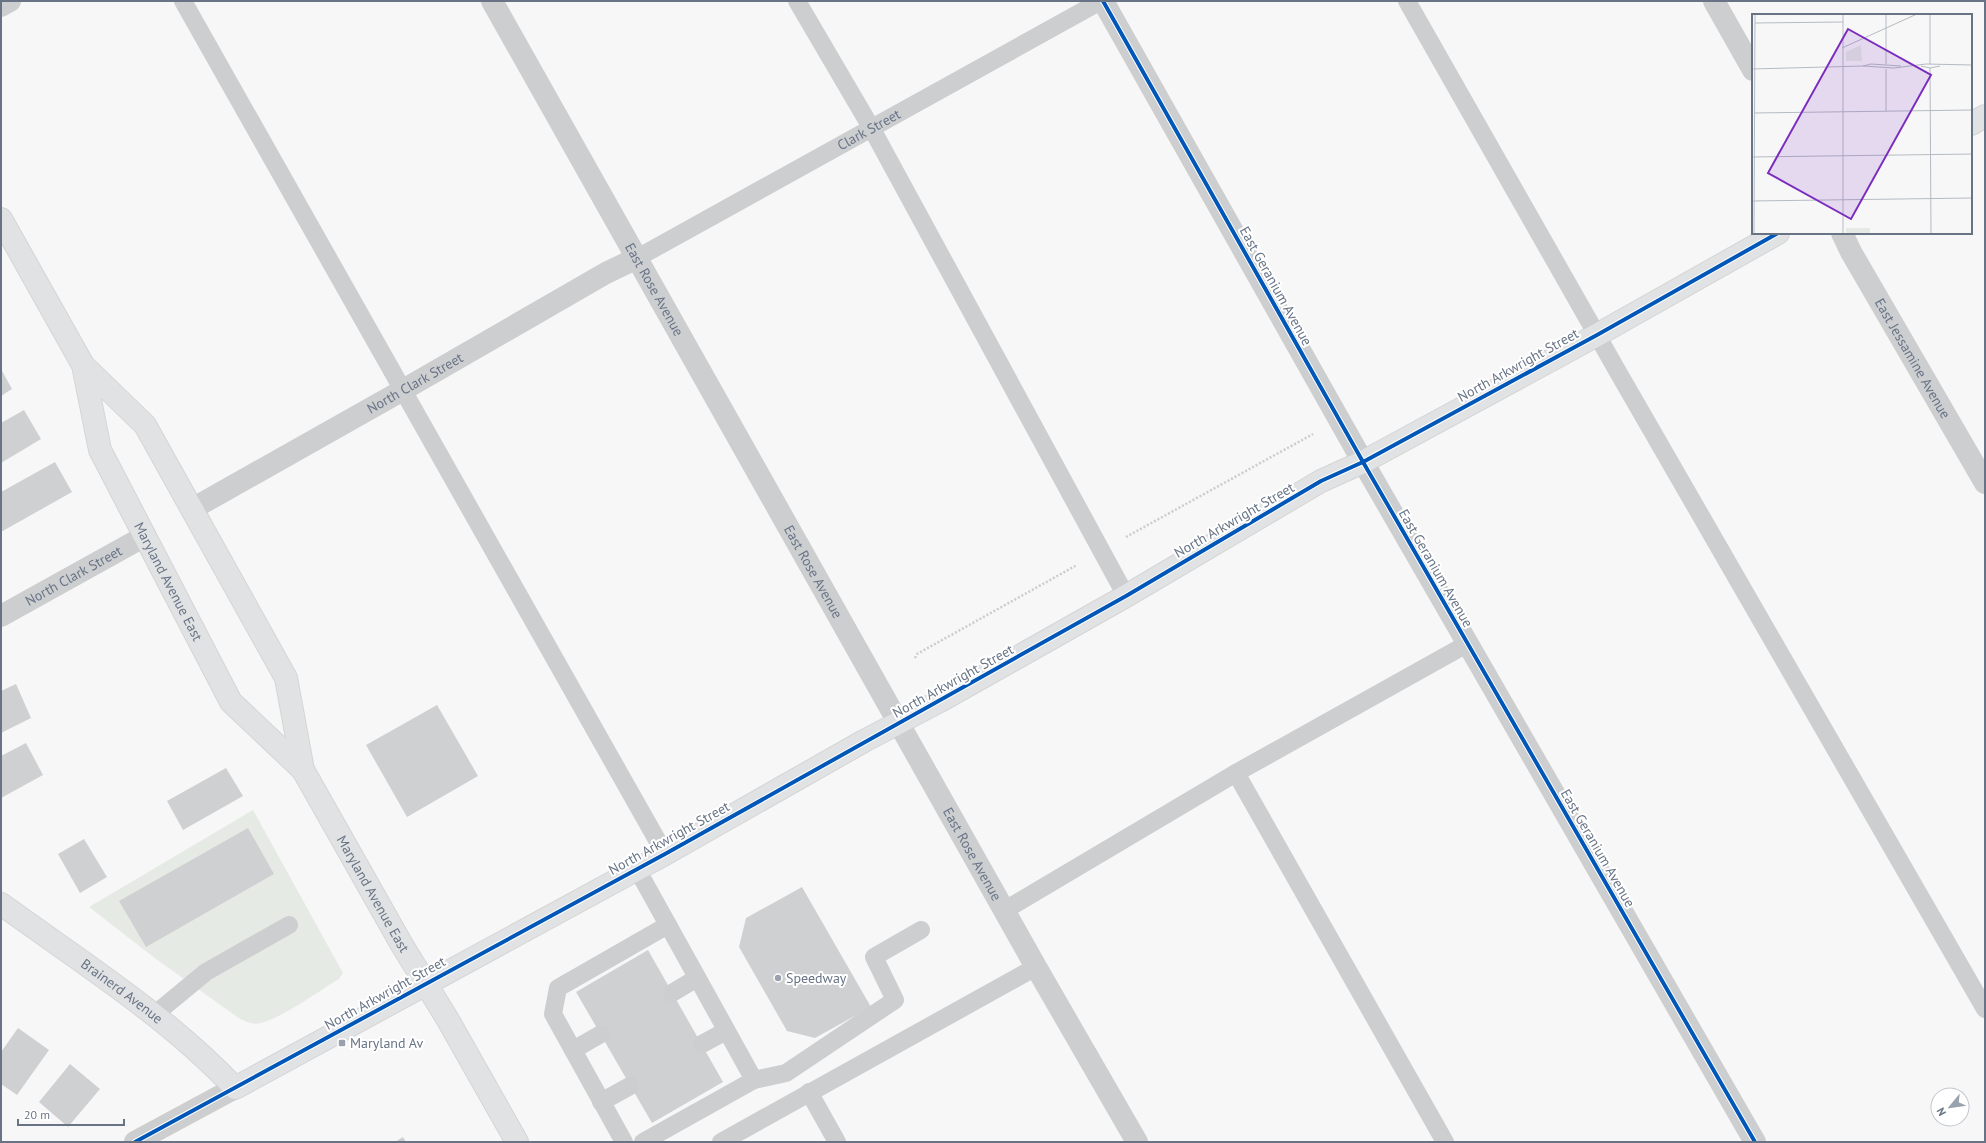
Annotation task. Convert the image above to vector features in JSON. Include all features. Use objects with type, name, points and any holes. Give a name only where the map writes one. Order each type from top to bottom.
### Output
[{"type":"street","points":[[1,6],[10,1]]},
{"type":"street","name":"East Rose Avenue","points":[[492,1],[1036,967],[1137,1142]]},
{"type":"street","name":"East Geranium Avenue","points":[[1102,1],[1467,644],[1755,1142]]},
{"type":"street","points":[[1714,1],[1752,68]]},
{"type":"street","points":[[1972,123],[1985,116]]},
{"type":"street","name":"Maryland Avenue East","points":[[1,219],[83,365],[145,425],[286,678],[303,770]]},
{"type":"street","name":"North Arkwright Street","points":[[135,1142],[425,983],[665,854],[864,741],[899,724],[1126,596],[1321,481],[1363,462],[1597,335],[1776,234]]},
{"type":"street","name":"East Jessamine Avenue","points":[[1842,234],[1850,252],[1985,483]]},
{"type":"street","name":"North Clark Street","points":[[192,509],[606,273],[637,258]]},
{"type":"street","name":"Maryland Avenue East","points":[[83,365],[100,450],[231,702],[303,770],[517,1142]]},
{"type":"street","name":"North Clark Street","points":[[1,616],[145,536]]},
{"type":"street","name":"Brainerd Avenue","points":[[1,904],[154,1015],[208,1059],[235,1088]]},
{"type":"lane","points":[[183,1],[665,854]]},
{"type":"lane","points":[[797,1],[872,129],[1126,596]]},
{"type":"lane","name":"Clark Street","points":[[637,258],[1102,1]]},
{"type":"lane","points":[[1407,1],[1597,335],[1985,1009]]},
{"type":"lane","points":[[1005,910],[1236,773],[1467,644]]},
{"type":"lane","points":[[1236,773],[1445,1142]]},
{"type":"lane","points":[[637,869],[754,1080]]},
{"type":"lane","points":[[154,1015],[206,972],[289,925]]},
{"type":"lane","points":[[624,1142],[553,1014],[558,988],[668,925]]},
{"type":"lane","points":[[643,1142],[754,1080],[786,1073],[895,1000],[874,957],[921,930]]},
{"type":"lane","points":[[721,1142],[1036,967]]},
{"type":"lane","points":[[672,993],[697,978]]},
{"type":"lane","points":[[702,1044],[726,1031]]},
{"type":"lane","points":[[573,1050],[601,1034]]},
{"type":"lane","points":[[601,1102],[630,1086]]},
{"type":"lane","points":[[809,1092],[838,1142]]},
{"type":"shaded area","points":[[253,810],[343,973],[339,979],[290,1010],[270,1020],[255,1024],[240,1019],[156,959],[89,907]]},
{"type":"building","points":[[1,369],[12,389],[1,396]]},
{"type":"building","points":[[24,410],[41,439],[1,463],[1,423]]},
{"type":"building","points":[[55,462],[72,492],[1,532],[1,492]]},
{"type":"building","points":[[16,684],[31,718],[1,733],[1,691]]},
{"type":"building","points":[[437,705],[478,776],[407,817],[366,745]]},
{"type":"building","points":[[26,743],[43,775],[1,798],[1,756]]},
{"type":"building","points":[[226,768],[243,796],[183,830],[167,801]]},
{"type":"building","points":[[248,828],[274,874],[146,947],[119,901]]},
{"type":"building","points":[[84,839],[107,877],[80,893],[58,854]]},
{"type":"building","points":[[802,887],[871,1007],[815,1038],[787,1031],[739,947],[746,918]]},
{"type":"building","points":[[648,950],[723,1082],[652,1123],[576,992]]},
{"type":"building","points":[[18,1028],[49,1050],[17,1095],[1,1084],[1,1052]]},
{"type":"building","points":[[70,1064],[100,1089],[68,1127],[39,1102]]},
{"type":"building","points":[[403,1137],[406,1142],[395,1142]]},
{"type":"cycle path","points":[[1103,1],[1363,462],[1755,1142]]},
{"type":"cycle path","points":[[135,1142],[665,854],[1126,596],[1321,481],[1363,462],[1597,335],[1776,234]]},
{"type":"place","name":"Speedway","points":[[778,978]]},
{"type":"place","name":"Maryland Av","points":[[342,1043]]}]
